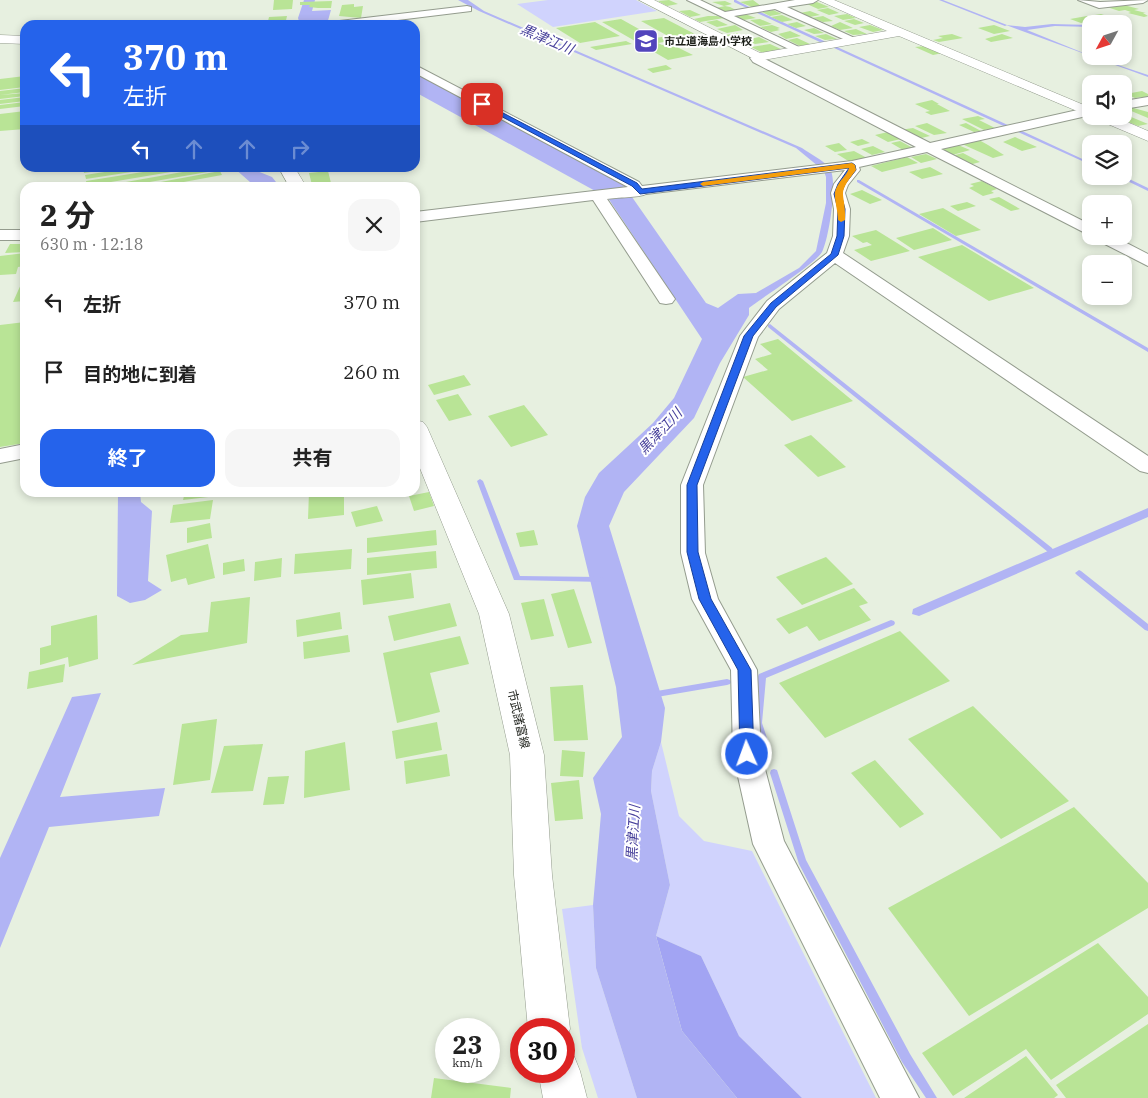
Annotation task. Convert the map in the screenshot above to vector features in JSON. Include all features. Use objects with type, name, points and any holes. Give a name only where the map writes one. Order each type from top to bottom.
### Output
[{"type":"street","points":[[645,0],[758,57],[902,32]]},
{"type":"street","points":[[692,0],[798,50]]},
{"type":"street","points":[[723,15],[812,0]]},
{"type":"street","points":[[824,0],[1082,108]]},
{"type":"street","points":[[1083,0],[1099,5],[1143,0]]},
{"type":"street","points":[[1128,2],[1148,8]]},
{"type":"street","points":[[776,6],[854,40]]},
{"type":"street","points":[[378,20],[467,10]]},
{"type":"street","points":[[0,39],[20,40]]},
{"type":"street","points":[[758,57],[756,58],[757,60],[1082,227]]},
{"type":"street","points":[[420,71],[634,185],[635,192]]},
{"type":"street","points":[[1132,104],[1148,101]]},
{"type":"street","points":[[420,217],[835,168],[1082,115]]},
{"type":"street","points":[[1122,125],[1148,136]]},
{"type":"street","points":[[852,165],[853,170],[841,184],[838,194],[842,209],[841,236],[834,255],[774,305],[748,336],[692,485],[693,552],[705,599],[744,670],[747,754],[769,844],[900,1098]]},
{"type":"street","points":[[598,196],[666,298]]},
{"type":"street","points":[[0,235],[20,235]]},
{"type":"street","points":[[1117,245],[1148,261]]},
{"type":"street","points":[[834,255],[1148,466]]},
{"type":"street","name":"市武諸富線","points":[[420,439],[494,614],[528,756],[533,875],[548,1018]]},
{"type":"street","points":[[0,456],[20,452]]},
{"type":"street","points":[[562,1083],[565,1098]]},
{"type":"shaded area","points":[[548,0],[636,0],[657,11],[553,27],[517,4]]},
{"type":"shaded area","points":[[661,742],[679,816],[704,841],[752,851],[876,1098],[802,1098],[739,1036],[701,956],[656,936],[670,885],[651,791],[652,771]]},
{"type":"shaded area","points":[[593,905],[596,968],[637,1098],[598,1098],[582,1048],[562,909]]},
{"type":"shaded area","points":[[656,936],[701,956],[739,1036],[802,1098],[737,1098],[682,1031]]},
{"type":"water","points":[[304,0],[315,0],[312,11],[331,10],[328,20],[299,20]]},
{"type":"water","name":"黒津江川","points":[[458,0],[468,0],[484,11],[802,148],[824,163],[830,169],[832,175],[832,210],[822,252],[800,272],[749,308],[749,315],[720,363],[694,418],[624,492],[609,526],[665,708],[661,742],[652,771],[651,791],[670,885],[656,936],[682,1031],[737,1098],[637,1098],[596,968],[593,905],[601,814],[593,778],[622,737],[616,687],[577,526],[585,497],[599,473],[653,423],[674,398],[702,339],[608,198],[420,95],[420,75],[625,186],[619,189],[632,197],[706,303],[718,308],[738,294],[756,293],[799,268],[816,251],[826,203],[826,177],[824,171],[796,148],[479,11]]},
{"type":"water","points":[[1052,24],[1082,25],[1082,27],[1055,26],[1027,30],[1082,53],[1006,25],[1025,27]]},
{"type":"water","points":[[1115,65],[1148,75],[1148,77]]},
{"type":"water","points":[[239,172],[260,172],[272,177],[276,182],[250,182]]},
{"type":"water","points":[[118,497],[140,497],[141,502],[152,511],[148,581],[162,590],[145,600],[130,603],[117,596]]},
{"type":"water","points":[[1148,508],[1148,517],[919,616],[912,614],[913,609]]},
{"type":"water","points":[[101,693],[60,797],[165,788],[159,816],[49,827],[0,948],[0,858],[72,697]]},
{"type":"building","points":[[274,0],[293,0],[292,9],[273,10]]},
{"type":"building","points":[[669,0],[678,4],[667,6],[658,1]]},
{"type":"building","points":[[753,0],[761,6],[752,7],[740,2]]},
{"type":"building","points":[[332,1],[331,8],[300,5],[300,2]]},
{"type":"building","points":[[725,1],[732,4],[724,6],[712,2]]},
{"type":"building","points":[[817,2],[829,7],[818,9],[807,4]]},
{"type":"building","points":[[354,4],[354,7],[363,6],[361,18],[339,16],[342,5]]},
{"type":"building","points":[[1120,4],[1139,9],[1134,10],[1146,13],[1143,13],[1148,16],[1144,17],[1128,13],[1131,12],[1125,10],[1119,11],[1104,6]]},
{"type":"building","points":[[725,6],[736,10],[725,12],[716,8]]},
{"type":"building","points":[[828,8],[839,13],[829,15],[817,10]]},
{"type":"building","points":[[690,10],[701,15],[690,17],[679,11]]},
{"type":"building","points":[[773,10],[782,14],[770,16],[762,12]]},
{"type":"building","points":[[810,11],[820,15],[810,17],[800,13]]},
{"type":"building","points":[[745,14],[756,18],[744,20],[734,16]]},
{"type":"building","points":[[847,14],[856,18],[843,20],[834,16]]},
{"type":"building","points":[[782,15],[793,20],[782,22],[771,17]]},
{"type":"building","points":[[287,16],[286,20],[268,20],[269,17]]},
{"type":"building","points":[[708,16],[724,18],[700,22],[694,19]]},
{"type":"building","points":[[823,16],[833,21],[823,22],[812,18]]},
{"type":"building","points":[[1082,17],[1082,23],[1081,23],[1070,19]]},
{"type":"building","points":[[664,18],[718,46],[707,48],[691,42],[683,43],[676,40],[658,43],[662,45],[671,44],[693,55],[668,60],[602,22],[621,19],[655,38],[668,36],[641,21]]},
{"type":"building","points":[[760,19],[772,24],[760,26],[750,20]]},
{"type":"building","points":[[854,19],[864,23],[855,25],[844,21]]},
{"type":"building","points":[[717,20],[728,25],[717,27],[706,22]]},
{"type":"building","points":[[595,22],[620,36],[580,43],[556,28]]},
{"type":"building","points":[[797,22],[806,26],[796,28],[787,24]]},
{"type":"building","points":[[840,22],[853,28],[840,30],[831,26]]},
{"type":"building","points":[[735,25],[743,30],[727,33],[717,29]]},
{"type":"building","points":[[772,25],[780,28],[777,29],[780,30],[771,32],[760,27]]},
{"type":"building","points":[[870,25],[883,30],[873,32],[859,27]]},
{"type":"building","points":[[994,25],[1010,31],[994,34],[978,28]]},
{"type":"building","points":[[814,28],[824,33],[814,34],[804,30]]},
{"type":"building","points":[[856,29],[867,34],[853,35],[844,31]]},
{"type":"building","points":[[790,31],[801,36],[786,39],[778,34]]},
{"type":"building","points":[[737,33],[747,38],[736,40],[726,35]]},
{"type":"building","points":[[826,34],[837,39],[825,40],[815,36]]},
{"type":"building","points":[[952,34],[963,38],[939,42],[933,40],[943,38],[938,36]]},
{"type":"building","points":[[1002,34],[1013,38],[991,42],[985,39]]},
{"type":"building","points":[[759,37],[769,42],[755,44],[746,40]]},
{"type":"building","points":[[797,38],[810,44],[800,46],[788,40]]},
{"type":"building","points":[[626,41],[632,44],[596,50],[590,47]]},
{"type":"building","points":[[770,44],[781,49],[763,53],[751,47]]},
{"type":"building","points":[[925,46],[943,53],[933,55],[915,47]]},
{"type":"building","points":[[666,65],[672,69],[653,73],[647,69]]},
{"type":"building","points":[[20,77],[20,88],[0,90],[0,79]]},
{"type":"building","points":[[20,89],[20,93],[0,95],[0,91]]},
{"type":"building","points":[[1142,91],[1148,94],[1148,98],[1135,98],[1132,97],[1132,93]]},
{"type":"building","points":[[20,93],[20,97],[0,99],[0,95]]},
{"type":"building","points":[[20,98],[20,102],[0,104],[0,100]]},
{"type":"building","points":[[932,100],[950,111],[931,115],[925,112],[930,111],[915,104]]},
{"type":"building","points":[[20,103],[20,107],[0,109],[0,105]]},
{"type":"building","points":[[1132,108],[1148,112],[1148,118],[1132,111]]},
{"type":"building","points":[[20,112],[20,129],[0,131],[0,114]]},
{"type":"building","points":[[978,116],[985,119],[979,120],[995,128],[984,130],[962,119]]},
{"type":"building","points":[[1132,117],[1148,124],[1138,126],[1132,124]]},
{"type":"building","points":[[927,123],[947,133],[934,135],[915,126]]},
{"type":"building","points":[[966,123],[981,131],[974,132],[959,125]]},
{"type":"building","points":[[913,128],[930,136],[917,139],[900,130]]},
{"type":"building","points":[[888,132],[901,139],[888,142],[875,135]]},
{"type":"building","points":[[1015,137],[1037,147],[1022,151],[1003,142]]},
{"type":"building","points":[[862,139],[870,143],[858,146],[850,142]]},
{"type":"building","points":[[979,140],[1004,155],[993,158],[962,144]]},
{"type":"building","points":[[900,141],[913,148],[903,150],[891,143]]},
{"type":"building","points":[[839,143],[847,150],[835,152],[825,146]]},
{"type":"building","points":[[958,145],[970,150],[949,156],[937,150]]},
{"type":"building","points":[[873,146],[885,152],[872,155],[861,149]]},
{"type":"building","points":[[854,151],[867,158],[850,162],[837,154]]},
{"type":"building","points":[[963,153],[980,162],[969,165],[951,156]]},
{"type":"building","points":[[926,154],[937,159],[921,163],[911,157]]},
{"type":"building","points":[[907,157],[918,163],[882,172],[871,166]]},
{"type":"building","points":[[930,167],[943,174],[922,179],[909,172]]},
{"type":"building","points":[[104,172],[132,172],[86,179],[85,175]]},
{"type":"building","points":[[143,172],[171,172],[111,182],[86,181]]},
{"type":"building","points":[[182,172],[207,172],[150,182],[126,182]]},
{"type":"building","points":[[215,172],[220,172],[222,175],[184,182],[160,182]]},
{"type":"building","points":[[328,172],[331,182],[311,182],[309,173]]},
{"type":"building","points":[[982,181],[997,189],[991,191],[994,193],[983,196],[969,188],[974,186],[970,184]]},
{"type":"building","points":[[862,190],[882,200],[870,204],[850,194]]},
{"type":"building","points":[[999,197],[1020,209],[1011,211],[989,199]]},
{"type":"building","points":[[967,202],[976,206],[958,211],[950,206]]},
{"type":"building","points":[[943,208],[981,230],[956,236],[919,214]]},
{"type":"building","points":[[933,228],[952,240],[914,250],[896,238]]},
{"type":"building","points":[[876,230],[910,251],[871,261],[854,250],[872,245],[867,242],[863,243],[852,236]]},
{"type":"building","points":[[10,244],[20,244],[20,252],[5,253]]},
{"type":"building","points":[[962,245],[1034,288],[989,301],[918,257]]},
{"type":"building","points":[[20,254],[20,267],[18,267],[16,274],[0,275],[0,256]]},
{"type":"building","points":[[20,286],[20,301],[13,302]]},
{"type":"building","points":[[20,323],[20,444],[0,447],[0,325]]},
{"type":"building","points":[[778,339],[853,401],[792,421],[743,377],[768,370],[755,359],[772,354],[760,344]]},
{"type":"building","points":[[464,375],[471,385],[434,395],[428,385]]},
{"type":"building","points":[[458,394],[472,415],[449,421],[436,400]]},
{"type":"building","points":[[524,405],[548,435],[511,447],[488,416]]},
{"type":"building","points":[[811,435],[846,467],[818,477],[784,445]]},
{"type":"building","points":[[429,492],[434,506],[414,511],[409,497],[420,497],[420,494]]},
{"type":"building","points":[[184,497],[208,497],[183,500]]},
{"type":"building","points":[[309,497],[344,497],[344,515],[308,519]]},
{"type":"building","points":[[213,500],[210,519],[170,523],[173,505]]},
{"type":"building","points":[[377,506],[383,521],[356,527],[351,512]]},
{"type":"building","points":[[210,523],[212,538],[187,543],[187,528]]},
{"type":"building","points":[[436,530],[437,545],[367,553],[367,538]]},
{"type":"building","points":[[534,530],[538,545],[520,547],[516,533]]},
{"type":"building","points":[[208,544],[215,578],[188,585],[186,578],[171,582],[166,555]]},
{"type":"building","points":[[352,549],[351,569],[294,574],[295,554]]},
{"type":"building","points":[[436,551],[437,568],[367,575],[367,558]]},
{"type":"building","points":[[826,557],[853,584],[802,605],[776,577]]},
{"type":"building","points":[[282,558],[281,577],[254,581],[255,562]]},
{"type":"building","points":[[244,559],[245,571],[223,575],[223,563]]},
{"type":"building","points":[[411,573],[414,598],[363,605],[361,580]]},
{"type":"building","points":[[854,588],[868,603],[859,606],[871,620],[819,641],[807,626],[789,634],[776,619]]},
{"type":"building","points":[[574,589],[592,643],[568,648],[551,594]]},
{"type":"building","points":[[250,597],[247,643],[132,665],[181,635],[208,632],[211,602]]},
{"type":"building","points":[[544,599],[554,636],[531,640],[521,603]]},
{"type":"building","points":[[450,603],[457,626],[394,641],[388,616]]},
{"type":"building","points":[[340,612],[342,629],[297,637],[296,620]]},
{"type":"building","points":[[97,615],[98,659],[69,667],[68,657],[40,665],[40,648],[51,645],[51,626]]},
{"type":"building","points":[[900,631],[950,681],[825,738],[779,683]]},
{"type":"building","points":[[348,635],[350,652],[304,659],[303,642]]},
{"type":"building","points":[[460,636],[469,664],[430,673],[440,712],[397,723],[383,653]]},
{"type":"building","points":[[65,664],[63,682],[27,689],[29,672]]},
{"type":"building","points":[[583,685],[588,740],[554,741],[550,687]]},
{"type":"building","points":[[973,706],[1069,801],[1001,839],[908,739]]},
{"type":"building","points":[[217,719],[210,780],[173,785],[182,724]]},
{"type":"building","points":[[437,722],[442,750],[396,759],[392,731]]},
{"type":"building","points":[[345,742],[350,790],[304,798],[305,751]]},
{"type":"building","points":[[263,744],[253,791],[211,793],[224,746]]},
{"type":"building","points":[[562,750],[585,752],[583,777],[560,776]]},
{"type":"building","points":[[447,754],[450,776],[406,784],[404,761]]},
{"type":"building","points":[[875,760],[924,814],[900,828],[851,773]]},
{"type":"building","points":[[289,776],[284,804],[263,805],[268,777]]},
{"type":"building","points":[[579,780],[583,819],[555,821],[551,783]]},
{"type":"building","points":[[1074,807],[1148,883],[1148,908],[969,1016],[888,908]]},
{"type":"building","points":[[1098,943],[1148,997],[1148,1014],[1051,1080],[1026,1049],[953,1096],[922,1053]]},
{"type":"building","points":[[1148,1024],[1148,1098],[1066,1098],[1056,1085]]},
{"type":"building","points":[[1026,1056],[1058,1095],[1054,1098],[964,1098]]},
{"type":"building","points":[[434,1078],[435,1083],[472,1083],[511,1088],[510,1098],[431,1098]]},
{"type":"waterway","points":[[940,0],[1006,25]]},
{"type":"waterway","points":[[735,1],[750,8]]},
{"type":"waterway","points":[[756,11],[823,42]]},
{"type":"waterway","points":[[835,47],[1009,127]]},
{"type":"waterway","points":[[1019,131],[1082,160]]},
{"type":"waterway","points":[[858,181],[1148,350]]},
{"type":"waterway","points":[[1132,182],[1148,190]]},
{"type":"waterway","points":[[770,326],[1050,550]]},
{"type":"waterway","points":[[480,481],[517,578],[600,580]]},
{"type":"waterway","points":[[1079,573],[1148,628]]},
{"type":"waterway","points":[[764,741],[758,723],[762,676],[891,623]]},
{"type":"waterway","points":[[651,695],[727,682]]},
{"type":"waterway","points":[[774,773],[802,861],[906,1058],[932,1098]]},
{"type":"slow traffic","points":[[703,184],[852,165],[853,170],[841,184],[838,194],[842,209],[841,220]]},
{"type":"place","name":"市立道海島小学校","points":[[646,41]]},
{"type":"route","points":[[482,104],[634,185],[640,192],[852,165],[853,170],[841,184],[838,194],[842,209],[841,236],[834,255],[774,305],[748,336],[734,378],[692,485],[693,552],[705,599],[744,670],[747,754]]}]
